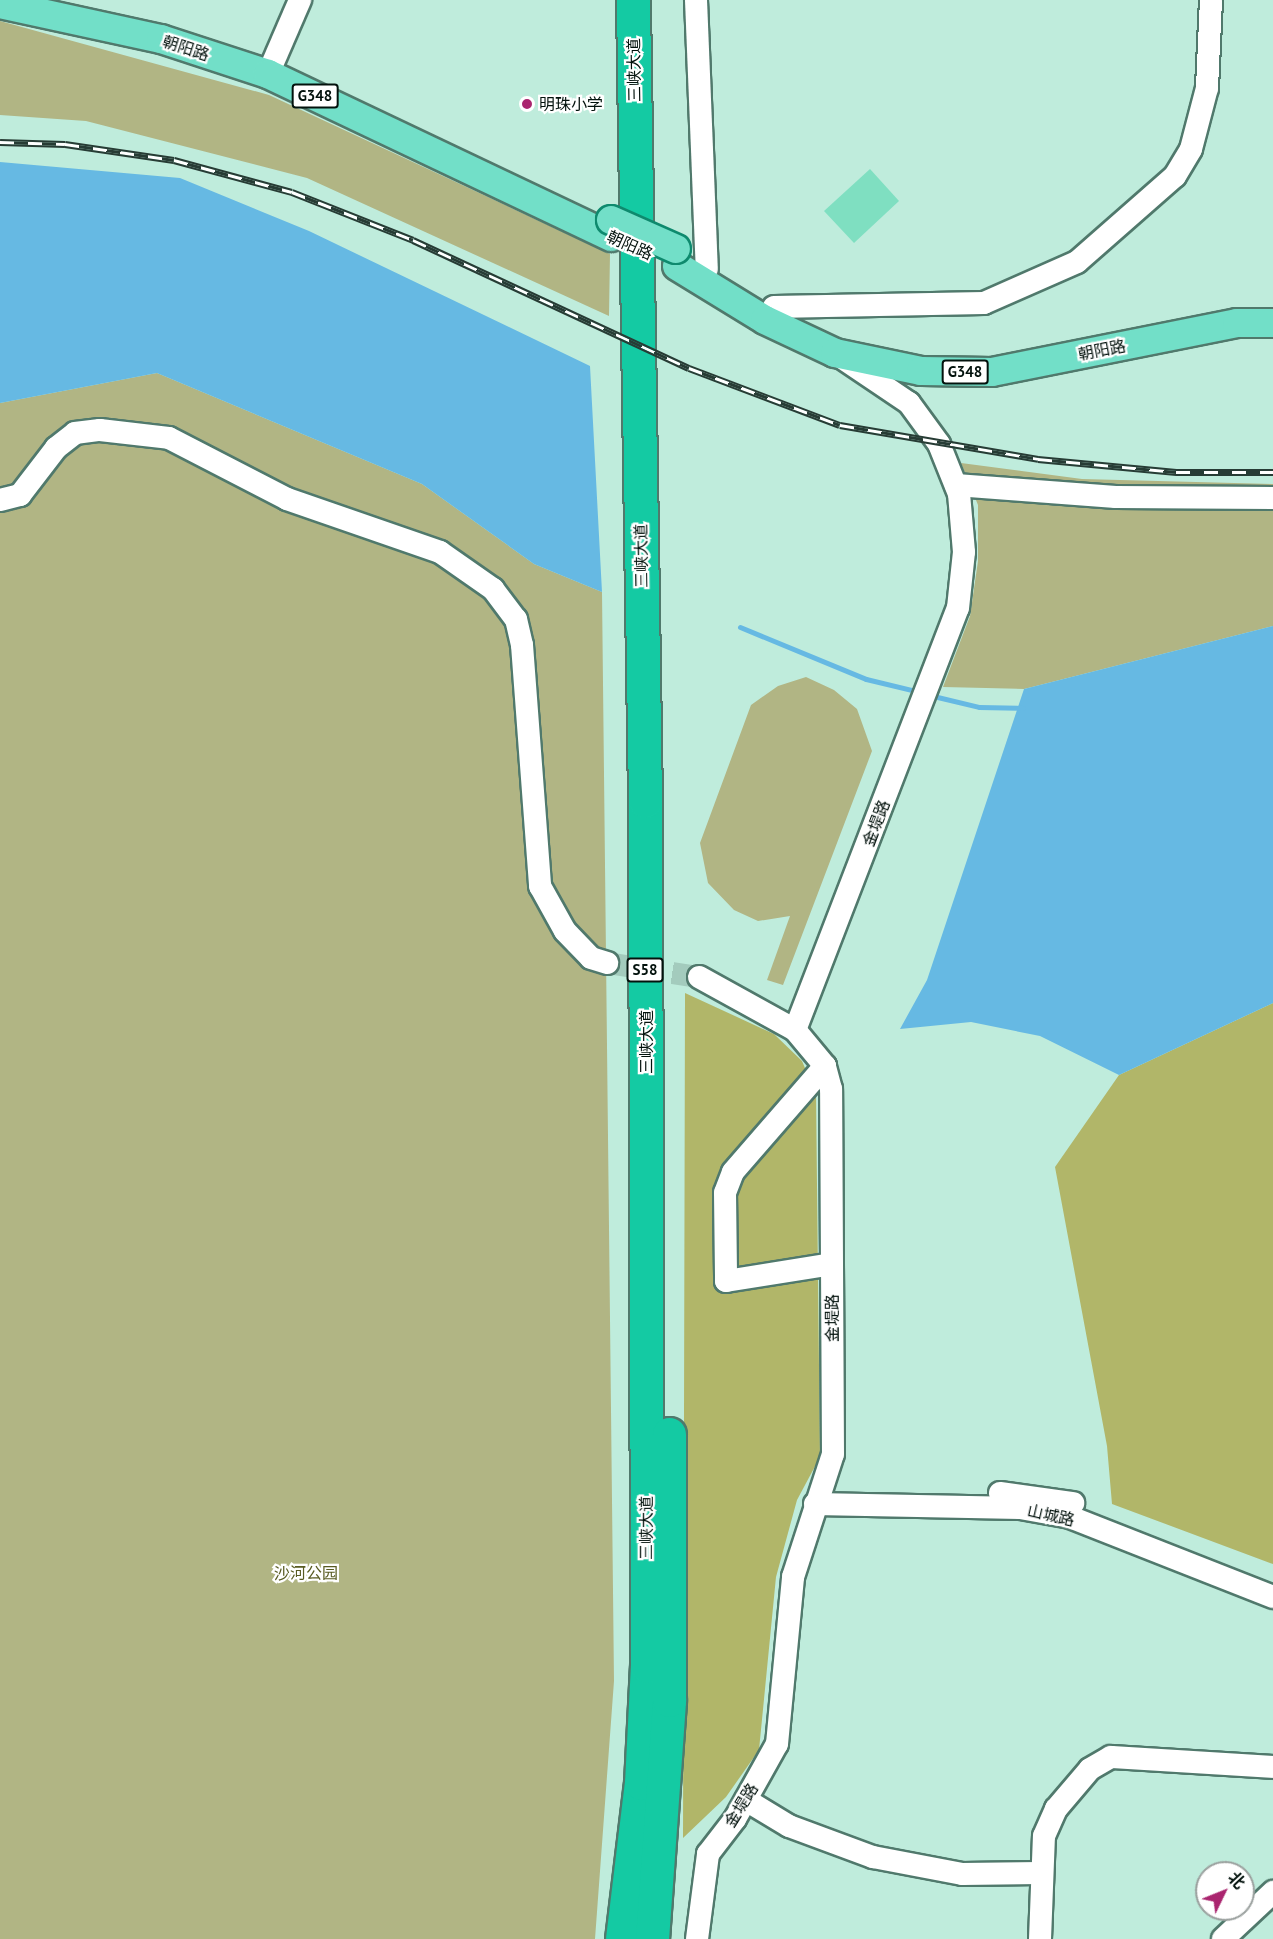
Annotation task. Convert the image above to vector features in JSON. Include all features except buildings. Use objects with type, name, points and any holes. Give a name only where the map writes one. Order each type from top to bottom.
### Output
[{"type":"highway","name":"三峡大道","points":[[622,1939],[641,1783],[647,1666],[645,801],[633,0]]},
{"type":"highway","name":"三峡大道","points":[[652,1939],[669,1700],[670,1577],[656,0]]},
{"type":"main road","name":"朝阳路","points":[[72,0],[176,25],[271,66],[611,229],[707,269],[774,306],[842,335],[926,353],[998,352],[1240,303],[1273,303]]},
{"type":"main road","name":"朝阳路","points":[[0,4],[271,66]]},
{"type":"main road","name":"朝阳路","points":[[677,257],[765,320],[835,353],[921,371],[992,372],[1237,322],[1273,323]]},
{"type":"street","points":[[271,66],[300,0]]},
{"type":"street","points":[[696,0],[707,269]]},
{"type":"street","points":[[774,306],[984,303],[1077,262],[1175,176],[1191,150],[1207,88],[1211,0]]},
{"type":"street","points":[[835,353],[909,403],[939,444],[956,485],[1116,497],[1273,498]]},
{"type":"street","points":[[0,500],[20,495],[56,448],[75,434],[99,430],[170,438],[287,499],[440,552],[493,589],[516,619],[522,645],[540,886],[566,931],[591,958],[607,963]]},
{"type":"street","name":"金堤路","points":[[697,1939],[708,1854],[746,1800],[777,1744],[793,1577],[833,1454],[831,1089],[825,1066],[795,1030],[923,705],[958,608],[964,552],[956,485]]},
{"type":"street","points":[[699,977],[795,1030]]},
{"type":"street","points":[[825,1066],[733,1172],[725,1193],[726,1281],[832,1264]]},
{"type":"street","name":"山城路","points":[[818,1496],[1032,1493],[1071,1502],[1273,1581]]},
{"type":"street","name":"山城路","points":[[818,1496],[1020,1508],[1070,1517],[1273,1597]]},
{"type":"street","points":[[1040,1939],[1040,1873],[1044,1836],[1056,1809],[1090,1769],[1111,1757],[1273,1767]]},
{"type":"street","points":[[746,1800],[789,1826],[873,1857],[962,1874],[1040,1873]]},
{"type":"street","points":[[1223,1939],[1273,1892]]},
{"type":"green space","points":[[0,21],[269,95],[610,254],[609,316],[307,178],[86,121],[0,115]]},
{"type":"green space","name":"沙河公园","points":[[157,373],[422,484],[534,564],[602,592],[614,1681],[595,1939],[0,1939],[0,403]]},
{"type":"green space","points":[[961,463],[1082,479],[1273,484],[1273,626],[1024,689],[943,687],[970,616],[978,561],[978,505]]},
{"type":"green space","points":[[806,677],[834,690],[857,709],[872,751],[783,985],[767,980],[790,916],[758,921],[734,910],[708,883],[700,843],[751,705],[778,686]]},
{"type":"green space","points":[[685,993],[774,1034],[802,1061],[816,1094],[820,1457],[797,1500],[776,1577],[759,1750],[726,1797],[683,1838]]},
{"type":"green space","points":[[1273,1003],[1273,1564],[1112,1504],[1107,1446],[1055,1167],[1119,1075]]},
{"type":"water","points":[[0,162],[180,178],[309,231],[590,366],[602,592],[534,564],[422,484],[157,373],[0,403]]},
{"type":"water","points":[[1273,626],[1273,1003],[1119,1075],[1040,1036],[971,1022],[900,1029],[927,980],[1024,689]]},
{"type":"waterway","points":[[740,627],[866,679],[920,692]]},
{"type":"waterway","points":[[929,695],[979,707],[1023,708]]},
{"type":"tunnel","points":[[607,963],[699,977]]},
{"type":"railway","points":[[0,142],[65,144],[174,160],[292,192],[413,240],[689,368],[840,425],[1038,459],[1176,472],[1273,472]]},
{"type":"place","name":"明珠小学","points":[[527,104]]}]
